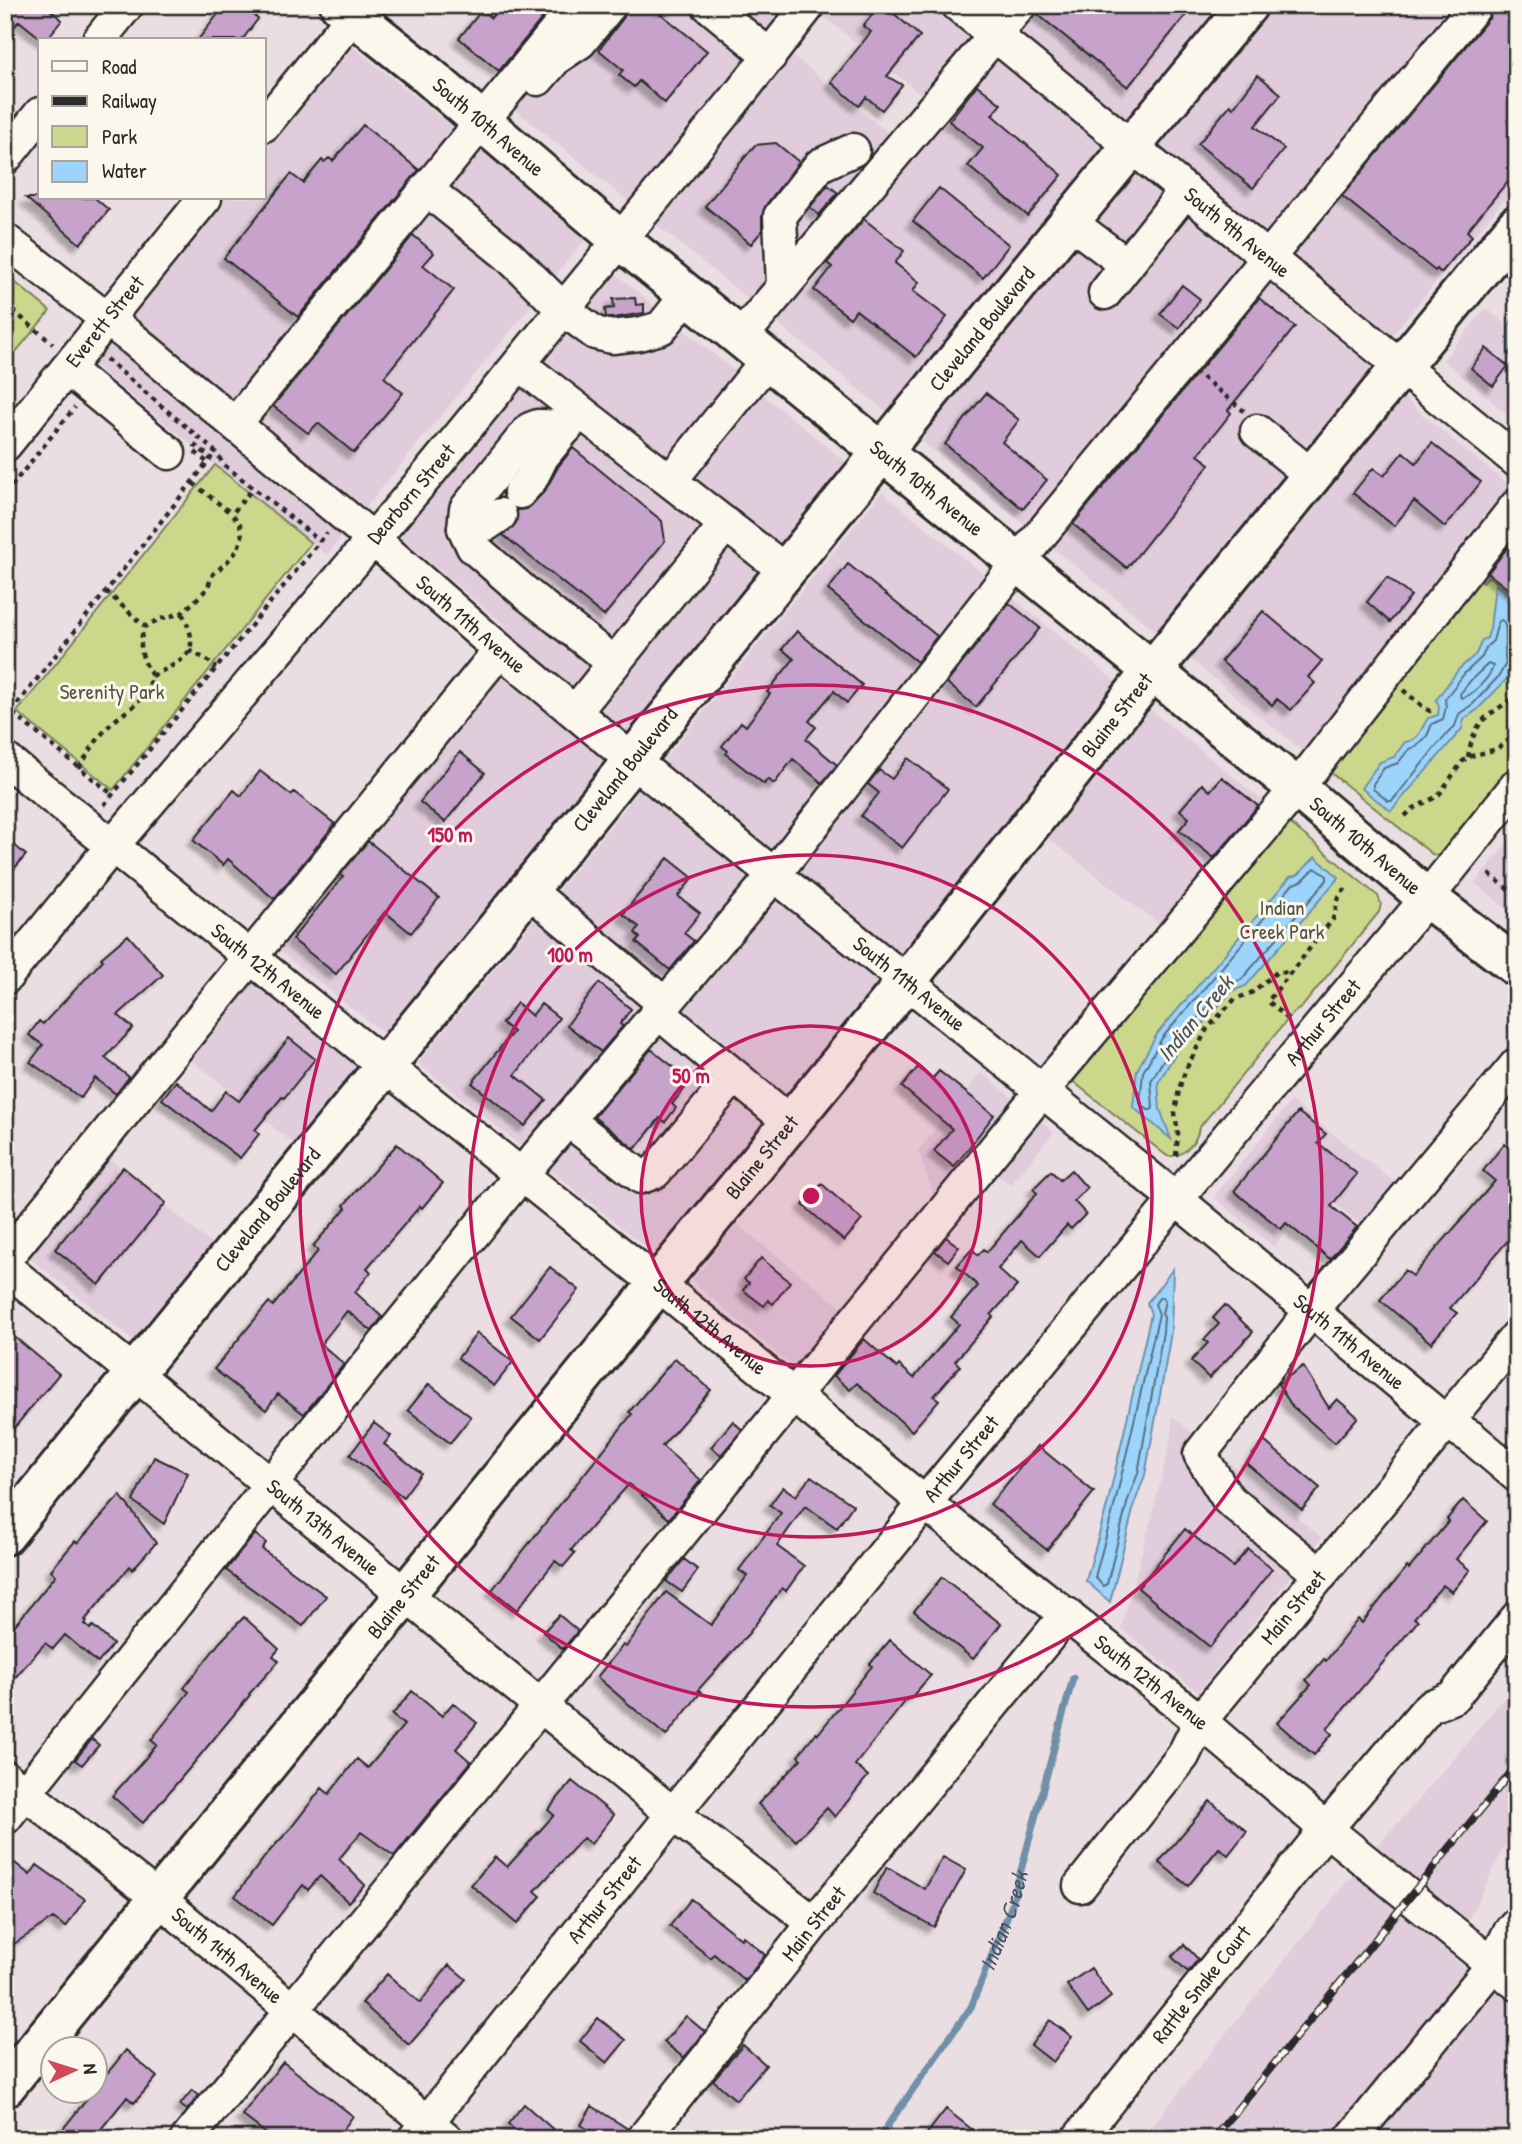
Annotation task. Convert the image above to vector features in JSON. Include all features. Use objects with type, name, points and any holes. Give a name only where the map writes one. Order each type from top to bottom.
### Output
[{"type":"main road","name":"Cleveland Boulevard","points":[[5,1535],[134,1372],[1248,5]]},
{"type":"main road","name":"South 10th Avenue","points":[[352,9],[620,240],[1297,788],[1427,898],[1517,967]]},
{"type":"main road","name":"Blaine Street","points":[[5,2087],[906,982],[1152,671],[1517,225]]},
{"type":"street","points":[[101,38],[127,5]]},
{"type":"street","points":[[487,126],[577,5]]},
{"type":"street","points":[[556,58],[564,42],[593,5]]},
{"type":"street","points":[[235,424],[426,189],[556,58],[580,42],[610,5]]},
{"type":"street","points":[[556,58],[593,48],[627,5]]},
{"type":"street","points":[[708,5],[770,56]]},
{"type":"street","name":"Dearborn Street","points":[[5,978],[113,845],[374,540],[564,310],[809,5]]},
{"type":"street","name":"South 9th Avenue","points":[[958,5],[1517,461]]},
{"type":"street","points":[[782,259],[994,36],[1020,5]]},
{"type":"street","points":[[5,1818],[15,1785],[271,1484],[521,1175],[775,876],[1018,562],[1476,5]]},
{"type":"street","points":[[266,122],[352,9]]},
{"type":"street","points":[[5,158],[38,117]]},
{"type":"street","points":[[671,480],[754,348],[782,259],[853,155]]},
{"type":"street","points":[[426,189],[508,255],[564,310],[594,333],[612,337],[661,328],[688,295]]},
{"type":"street","points":[[1105,293],[1185,191]]},
{"type":"street","name":"Everett Street","points":[[5,444],[80,361],[117,327],[204,200]]},
{"type":"street","points":[[1070,222],[1127,265]]},
{"type":"street","name":"South 11th Avenue","points":[[5,240],[235,424],[632,760],[1176,1199],[1447,1423],[1471,1437],[1517,1476]]},
{"type":"street","points":[[80,361],[91,388],[169,453]]},
{"type":"street","points":[[519,364],[573,419],[671,480],[786,571]]},
{"type":"street","points":[[465,518],[487,523],[510,503],[531,479],[542,457],[573,419]]},
{"type":"street","points":[[465,518],[530,429],[573,419]]},
{"type":"street","points":[[1254,424],[1311,475]]},
{"type":"street","points":[[426,477],[465,518],[473,547],[528,595],[614,663]]},
{"type":"street","points":[[187,2139],[1042,1091],[1297,788],[1517,505]]},
{"type":"street","points":[[575,712],[726,524]]},
{"type":"street","points":[[5,1259],[500,650]]},
{"type":"street","name":"South 12th Avenue","points":[[5,759],[658,1284],[925,1503],[1200,1721],[1326,1829],[1505,1974]]},
{"type":"street","name":"Arthur Street","points":[[429,2133],[673,1814],[925,1503],[1427,898],[1517,785]]},
{"type":"street","points":[[528,890],[734,1076],[791,1123]]},
{"type":"street","points":[[1321,1575],[1228,1499],[1200,1454],[1311,1311],[1517,1064]]},
{"type":"street","points":[[568,1120],[641,1177],[655,1172],[734,1076]]},
{"type":"street","name":"South 13th Avenue","points":[[5,1267],[673,1814],[814,1923]]},
{"type":"street","name":"Main Street","points":[[1080,1886],[1183,1756],[1200,1721],[1517,1336]]},
{"type":"street","name":"Main Street","points":[[643,2139],[814,1923],[1067,1614]]},
{"type":"street","name":"Rattle Snake Court","points":[[1077,2139],[1326,1829],[1429,1707],[1453,1697],[1517,1618]]},
{"type":"street","name":"South 14th Avenue","points":[[15,1785],[158,1898],[291,2010],[429,2133]]},
{"type":"street","points":[[1351,2139],[1505,1974],[1510,1931],[1517,1923]]},
{"type":"path","points":[[5,304],[80,361],[110,363],[217,453],[223,464],[320,541]]},
{"type":"path","points":[[5,494],[121,352],[118,347],[117,327]]},
{"type":"path","points":[[1183,360],[1254,424]]},
{"type":"path","points":[[11,712],[211,458]]},
{"type":"path","points":[[144,626],[182,613],[207,589],[213,573],[237,551],[242,537],[240,524],[232,514],[193,483]]},
{"type":"path","points":[[232,514],[253,488]]},
{"type":"path","points":[[103,806],[342,514]]},
{"type":"path","points":[[106,591],[144,626]]},
{"type":"path","points":[[152,676],[187,656],[192,643],[182,613]]},
{"type":"path","points":[[79,768],[113,722],[143,700],[149,689],[152,676],[142,659],[140,642],[144,626]]},
{"type":"path","points":[[189,650],[216,668]]},
{"type":"path","points":[[1468,757],[1472,738],[1482,722],[1517,694]]},
{"type":"path","points":[[1414,698],[1430,711],[1433,709]]},
{"type":"path","points":[[5,707],[122,803]]},
{"type":"path","points":[[1405,816],[1414,808],[1438,796],[1468,757],[1497,749],[1517,734]]},
{"type":"path","points":[[1489,874],[1517,896]]},
{"type":"path","points":[[1288,1019],[1268,1001],[1333,919],[1339,897],[1348,885]]},
{"type":"path","points":[[1176,1156],[1178,1134],[1175,1113],[1179,1089],[1207,1028],[1234,999],[1251,993],[1277,972],[1288,975]]},
{"type":"shaded area","points":[[566,5],[1517,5],[1517,184],[1369,363],[1425,417],[1517,492],[1517,599],[1489,577],[1483,582],[1462,565],[1309,756],[495,93]],"holes":[[[819,13],[932,103],[901,143],[788,52]]]},
{"type":"shaded area","points":[[351,45],[588,236],[327,555],[91,363],[224,200],[266,200],[266,149]]},
{"type":"shaded area","points":[[611,270],[849,465],[387,1036],[258,934],[505,625],[395,534]]},
{"type":"shaded area","points":[[1486,308],[1505,323],[1513,401],[1505,412],[1443,360]]},
{"type":"shaded area","points":[[882,492],[1279,814],[1178,939],[1017,814],[658,1257],[418,1063]]},
{"type":"shaded area","points":[[1517,831],[1517,917],[1475,883]]},
{"type":"shaded area","points":[[243,972],[359,1068],[295,1145],[182,1052]]},
{"type":"shaded area","points":[[981,1072],[1054,1132],[1011,1185],[975,1157],[941,1199],[933,1192],[918,1151]]},
{"type":"shaded area","points":[[1291,1101],[1402,1188],[1368,1230],[1318,1190],[1274,1247],[1214,1197]]},
{"type":"shaded area","points":[[103,1153],[215,1247],[136,1342],[22,1252]]},
{"type":"shaded area","points":[[737,1224],[851,1315],[803,1376],[692,1281]]},
{"type":"shaded area","points":[[1172,1416],[1322,1538],[1198,1692],[1121,1628],[1172,1435]]},
{"type":"shaded area","points":[[1517,1682],[1517,1833],[1502,1851],[1451,1956],[1470,1972],[1338,2139],[1142,2139],[1353,1874]]},
{"type":"shaded area","points":[[1517,1951],[1517,2139],[1396,2139],[1377,2123]]},
{"type":"green space","points":[[5,274],[50,311],[5,365]]},
{"type":"green space","name":"Serenity Park","points":[[215,465],[311,543],[113,790],[17,712]]},
{"type":"green space","points":[[1474,575],[1483,582],[1488,576],[1517,599],[1517,766],[1446,853],[1439,856],[1432,854],[1320,764]]},
{"type":"green space","name":"Indian Creek Park","points":[[1279,814],[1378,896],[1381,904],[1379,912],[1199,1128],[1192,1144],[1178,1155],[1167,1156],[1065,1075]]},
{"type":"water","points":[[1517,308],[1517,365],[1509,354],[1509,326]]},
{"type":"water","points":[[1495,584],[1516,602],[1516,611],[1511,621],[1515,665],[1506,680],[1477,710],[1464,719],[1462,729],[1391,811],[1361,788],[1380,762],[1394,757],[1405,742],[1417,736],[1428,718],[1438,715],[1439,706],[1436,700],[1459,669],[1476,654],[1482,640],[1487,638]]},
{"type":"water","points":[[1315,857],[1339,877],[1246,986],[1232,991],[1177,1051],[1158,1083],[1160,1109],[1171,1139],[1133,1107],[1137,1070],[1157,1034],[1290,877],[1298,875]]},
{"type":"water","points":[[1173,1269],[1171,1332],[1145,1475],[1135,1502],[1110,1602],[1086,1581],[1108,1502],[1151,1314],[1147,1303]]},
{"type":"building","points":[[5,5],[44,5],[62,20],[48,38],[40,38],[19,21],[5,38]]},
{"type":"building","points":[[225,5],[264,5],[255,17],[258,19],[244,38],[200,38]]},
{"type":"building","points":[[501,5],[553,5],[499,71],[459,38],[482,10],[491,18]]},
{"type":"building","points":[[628,5],[650,5],[707,51],[665,103],[639,81],[634,87],[619,75],[623,70],[599,50],[624,17]]},
{"type":"building","points":[[880,5],[884,5],[920,36],[887,76],[902,85],[882,110],[866,97],[859,106],[831,82],[871,32],[863,26]]},
{"type":"building","points":[[1038,5],[1194,5],[1128,87],[1036,13]]},
{"type":"building","points":[[1494,5],[1517,5],[1517,170],[1467,231],[1472,236],[1441,273],[1437,269],[1435,271],[1342,196],[1490,17]]},
{"type":"building","points":[[1258,75],[1281,94],[1255,126],[1284,149],[1253,188],[1198,144],[1230,105],[1233,108]]},
{"type":"building","points":[[977,85],[1001,104],[992,115],[1062,175],[1028,216],[968,166],[983,148],[949,121]]},
{"type":"building","points":[[363,125],[419,170],[298,317],[224,258],[291,174],[303,183],[322,160],[324,162],[329,158],[333,161]]},
{"type":"building","points":[[776,143],[799,162],[766,205],[762,217],[762,231],[751,244],[705,206],[755,145]]},
{"type":"building","points":[[828,185],[838,193],[819,215],[810,207]]},
{"type":"building","points":[[939,188],[1009,245],[983,278],[913,221]]},
{"type":"building","points":[[26,198],[97,200],[109,210],[80,244]]},
{"type":"building","points":[[864,219],[904,251],[895,263],[919,282],[913,291],[947,317],[916,357],[856,310],[850,318],[814,290],[832,267],[827,263]]},
{"type":"building","points":[[413,235],[434,253],[423,265],[454,290],[384,377],[403,393],[354,453],[318,423],[308,433],[273,406]]},
{"type":"building","points":[[1182,285],[1200,299],[1179,328],[1160,314]]},
{"type":"building","points":[[635,298],[636,305],[644,304],[644,313],[606,317],[605,309],[614,308],[613,299]]},
{"type":"building","points":[[1259,298],[1295,327],[1228,410],[1231,413],[1198,455],[1210,464],[1127,568],[1073,524]]},
{"type":"building","points":[[1486,348],[1508,366],[1493,386],[1471,368]]},
{"type":"building","points":[[986,393],[1019,420],[1002,442],[1047,480],[1023,509],[945,444]]},
{"type":"building","points":[[1432,443],[1481,482],[1445,527],[1414,501],[1394,526],[1353,493],[1373,468],[1384,476],[1403,452],[1416,463]]},
{"type":"building","points":[[573,448],[662,521],[665,541],[604,616],[503,535],[516,523],[517,510],[527,509],[545,491],[558,467]]},
{"type":"building","points":[[1517,535],[1517,596],[1488,573]]},
{"type":"building","points":[[848,564],[937,636],[917,662],[828,590]]},
{"type":"building","points":[[1387,577],[1411,596],[1390,622],[1367,602]]},
{"type":"building","points":[[1009,603],[1040,628],[976,707],[947,683]]},
{"type":"building","points":[[1263,611],[1322,661],[1308,677],[1315,683],[1291,710],[1277,699],[1272,705],[1221,661]]},
{"type":"building","points":[[797,631],[862,685],[847,703],[834,691],[809,721],[816,727],[806,739],[837,765],[822,783],[793,759],[774,784],[768,779],[764,784],[726,754],[728,751],[722,746],[741,722],[746,726],[770,694],[767,692],[794,659],[782,649]]},
{"type":"building","points":[[460,752],[485,773],[445,822],[420,802]]},
{"type":"building","points":[[908,758],[948,789],[902,848],[861,816],[879,793],[868,784],[879,770],[892,779]]},
{"type":"building","points":[[260,771],[291,795],[294,792],[335,824],[274,899],[228,859],[223,865],[193,840],[234,790],[241,796]]},
{"type":"building","points":[[1222,777],[1258,806],[1214,858],[1179,830],[1189,818],[1180,810],[1202,784],[1210,791]]},
{"type":"building","points":[[5,837],[26,855],[5,879]]},
{"type":"building","points":[[368,841],[439,898],[411,933],[385,912],[336,974],[292,939],[343,877],[340,875]]},
{"type":"building","points":[[668,858],[693,878],[678,896],[700,913],[684,933],[694,941],[670,970],[636,942],[640,938],[635,933],[639,927],[623,914]]},
{"type":"building","points":[[128,935],[163,975],[118,1015],[133,1028],[105,1058],[129,1077],[116,1094],[95,1078],[81,1098],[30,1062],[43,1045],[29,1035],[39,1021],[43,1024],[103,960],[101,958]]},
{"type":"building","points":[[599,983],[631,1009],[620,1024],[623,1026],[601,1052],[567,1025]]},
{"type":"building","points":[[517,1003],[532,1016],[541,1004],[559,1018],[515,1075],[546,1100],[525,1126],[472,1083],[513,1032],[502,1023]]},
{"type":"building","points":[[289,1038],[315,1059],[255,1130],[259,1134],[240,1158],[162,1099],[176,1081],[211,1111],[226,1091],[239,1101]]},
{"type":"building","points":[[651,1049],[691,1081],[672,1104],[676,1108],[665,1122],[660,1118],[635,1149],[594,1117]]},
{"type":"building","points":[[918,1067],[932,1079],[939,1071],[994,1115],[954,1167],[934,1151],[952,1129],[902,1087]]},
{"type":"building","points":[[1298,1112],[1326,1134],[1318,1143],[1357,1174],[1331,1206],[1357,1227],[1330,1259],[1286,1223],[1281,1229],[1234,1191]]},
{"type":"building","points":[[397,1144],[443,1183],[367,1268],[371,1272],[355,1292],[382,1317],[372,1331],[347,1311],[321,1344],[344,1364],[304,1414],[278,1394],[266,1410],[214,1369],[269,1302],[273,1306],[318,1251],[313,1246],[346,1208],[344,1205]]},
{"type":"building","points":[[1504,1144],[1517,1154],[1517,1230],[1450,1308],[1457,1313],[1431,1343],[1380,1300],[1405,1270],[1413,1276],[1495,1181],[1483,1171]]},
{"type":"building","points":[[123,1167],[166,1203],[99,1285],[55,1249]]},
{"type":"building","points":[[1071,1170],[1087,1188],[1074,1201],[1086,1214],[1071,1229],[1067,1225],[1040,1256],[1022,1240],[998,1269],[1017,1286],[955,1361],[960,1366],[934,1396],[939,1400],[912,1431],[857,1383],[850,1390],[834,1376],[864,1339],[897,1368],[899,1365],[914,1378],[959,1324],[951,1317],[978,1286],[957,1266],[972,1249],[978,1255],[984,1249],[987,1252],[1037,1193],[1033,1189],[1051,1171],[1060,1180]]},
{"type":"building","points":[[822,1184],[862,1220],[844,1241],[803,1205]]},
{"type":"building","points":[[946,1237],[959,1247],[948,1261],[935,1251]]},
{"type":"building","points":[[761,1258],[790,1282],[773,1304],[768,1300],[764,1306],[743,1290],[749,1283],[744,1279]]},
{"type":"building","points":[[550,1267],[579,1290],[540,1339],[511,1316]]},
{"type":"building","points":[[1225,1305],[1253,1332],[1209,1378],[1191,1361],[1208,1343],[1204,1340],[1219,1324],[1213,1318]]},
{"type":"building","points":[[5,1329],[59,1374],[5,1439]]},
{"type":"building","points":[[477,1333],[513,1362],[494,1386],[458,1358]]},
{"type":"building","points":[[675,1358],[711,1390],[662,1446],[701,1480],[669,1519],[629,1484],[571,1550],[575,1553],[563,1567],[555,1561],[517,1610],[492,1590],[632,1414],[629,1412]]},
{"type":"building","points":[[1303,1366],[1329,1408],[1337,1399],[1358,1417],[1335,1443],[1292,1406],[1278,1384]]},
{"type":"building","points":[[429,1384],[471,1417],[450,1443],[408,1410]]},
{"type":"building","points":[[733,1421],[742,1430],[721,1455],[711,1447]]},
{"type":"building","points":[[374,1423],[391,1436],[384,1444],[421,1473],[403,1497],[350,1455]]},
{"type":"building","points":[[1264,1441],[1320,1488],[1302,1510],[1246,1463]]},
{"type":"building","points":[[1038,1446],[1094,1492],[1047,1550],[990,1504]]},
{"type":"building","points":[[154,1457],[188,1473],[164,1524],[133,1501]]},
{"type":"building","points":[[811,1476],[853,1505],[837,1528],[805,1506],[777,1546],[804,1566],[786,1591],[782,1588],[749,1633],[698,1690],[701,1692],[666,1736],[597,1677],[623,1645],[626,1647],[666,1592],[711,1625],[747,1576],[739,1570],[781,1513],[770,1505],[783,1487],[796,1496]]},
{"type":"building","points":[[120,1495],[156,1543],[132,1570],[130,1566],[85,1620],[90,1629],[93,1626],[113,1644],[98,1663],[65,1635],[53,1649],[45,1643],[5,1689],[5,1637],[56,1575],[51,1570]]},
{"type":"building","points":[[1463,1500],[1487,1521],[1456,1559],[1470,1570],[1452,1592],[1443,1585],[1414,1618],[1418,1621],[1327,1729],[1332,1734],[1314,1755],[1277,1723],[1311,1685],[1306,1680],[1324,1659],[1326,1661],[1358,1619],[1362,1623],[1407,1567],[1409,1569],[1449,1521],[1447,1519]]},
{"type":"building","points":[[1185,1529],[1233,1567],[1248,1549],[1272,1569],[1210,1647],[1138,1588]]},
{"type":"building","points":[[255,1534],[266,1543],[262,1549],[326,1596],[303,1626],[226,1570]]},
{"type":"building","points":[[684,1559],[698,1570],[682,1592],[666,1581]]},
{"type":"building","points":[[942,1577],[1001,1624],[973,1659],[914,1611]]},
{"type":"building","points":[[559,1615],[578,1631],[563,1649],[543,1632]]},
{"type":"building","points":[[244,1617],[279,1649],[273,1656],[279,1661],[143,1823],[112,1796],[157,1745],[151,1740],[189,1692],[184,1688],[220,1642]]},
{"type":"building","points":[[890,1640],[931,1675],[910,1699],[908,1698],[855,1765],[868,1776],[835,1817],[827,1808],[796,1841],[758,1804],[801,1759],[798,1756]]},
{"type":"building","points":[[412,1691],[442,1716],[453,1703],[477,1723],[456,1749],[471,1762],[394,1856],[361,1832],[339,1859],[365,1885],[348,1902],[320,1876],[308,1890],[303,1885],[272,1925],[235,1896],[322,1788],[329,1794],[357,1759],[368,1768],[404,1725],[392,1715]]},
{"type":"building","points":[[92,1739],[99,1745],[82,1765],[75,1760]]},
{"type":"building","points":[[572,1781],[614,1815],[591,1844],[583,1838],[535,1891],[541,1896],[517,1924],[471,1885],[495,1857],[507,1867],[554,1815],[548,1810]]},
{"type":"building","points":[[1210,1801],[1247,1831],[1228,1855],[1219,1848],[1188,1886],[1159,1862]]},
{"type":"building","points":[[5,1855],[30,1875],[37,1865],[85,1899],[66,1927],[53,1918],[5,1950]]},
{"type":"building","points":[[943,1857],[966,1870],[934,1927],[873,1893],[887,1867],[925,1889]]},
{"type":"building","points":[[691,1899],[765,1955],[745,1981],[714,1954],[711,1958],[670,1926]]},
{"type":"building","points":[[1184,1944],[1198,1959],[1188,1972],[1172,1957]]},
{"type":"building","points":[[449,1965],[466,1979],[409,2045],[362,2003],[387,1974],[420,2003]]},
{"type":"building","points":[[1091,1968],[1111,1997],[1088,2014],[1067,1985]]},
{"type":"building","points":[[686,2016],[705,2032],[684,2058],[664,2042]]},
{"type":"building","points":[[598,2018],[626,2040],[607,2063],[580,2041]]},
{"type":"building","points":[[1050,2020],[1072,2037],[1053,2062],[1031,2045]]},
{"type":"building","points":[[743,2045],[766,2065],[736,2100],[713,2080]]},
{"type":"building","points":[[126,2050],[157,2077],[134,2103],[127,2097],[93,2139],[55,2139],[81,2106],[108,2106],[108,2073]]},
{"type":"building","points":[[283,2062],[353,2116],[336,2139],[273,2139],[242,2115]]},
{"type":"building","points":[[192,2090],[199,2095],[187,2110],[180,2105]]},
{"type":"building","points":[[524,2104],[564,2139],[525,2139],[508,2124]]},
{"type":"building","points":[[592,2106],[628,2129],[625,2139],[603,2139],[581,2125]]},
{"type":"building","points":[[946,2109],[984,2139],[923,2139]]},
{"type":"waterway","name":"Indian Creek","points":[[878,2139],[971,2007],[1011,1907],[1073,1678]]},
{"type":"railway","points":[[1213,2139],[1517,1765]]}]
